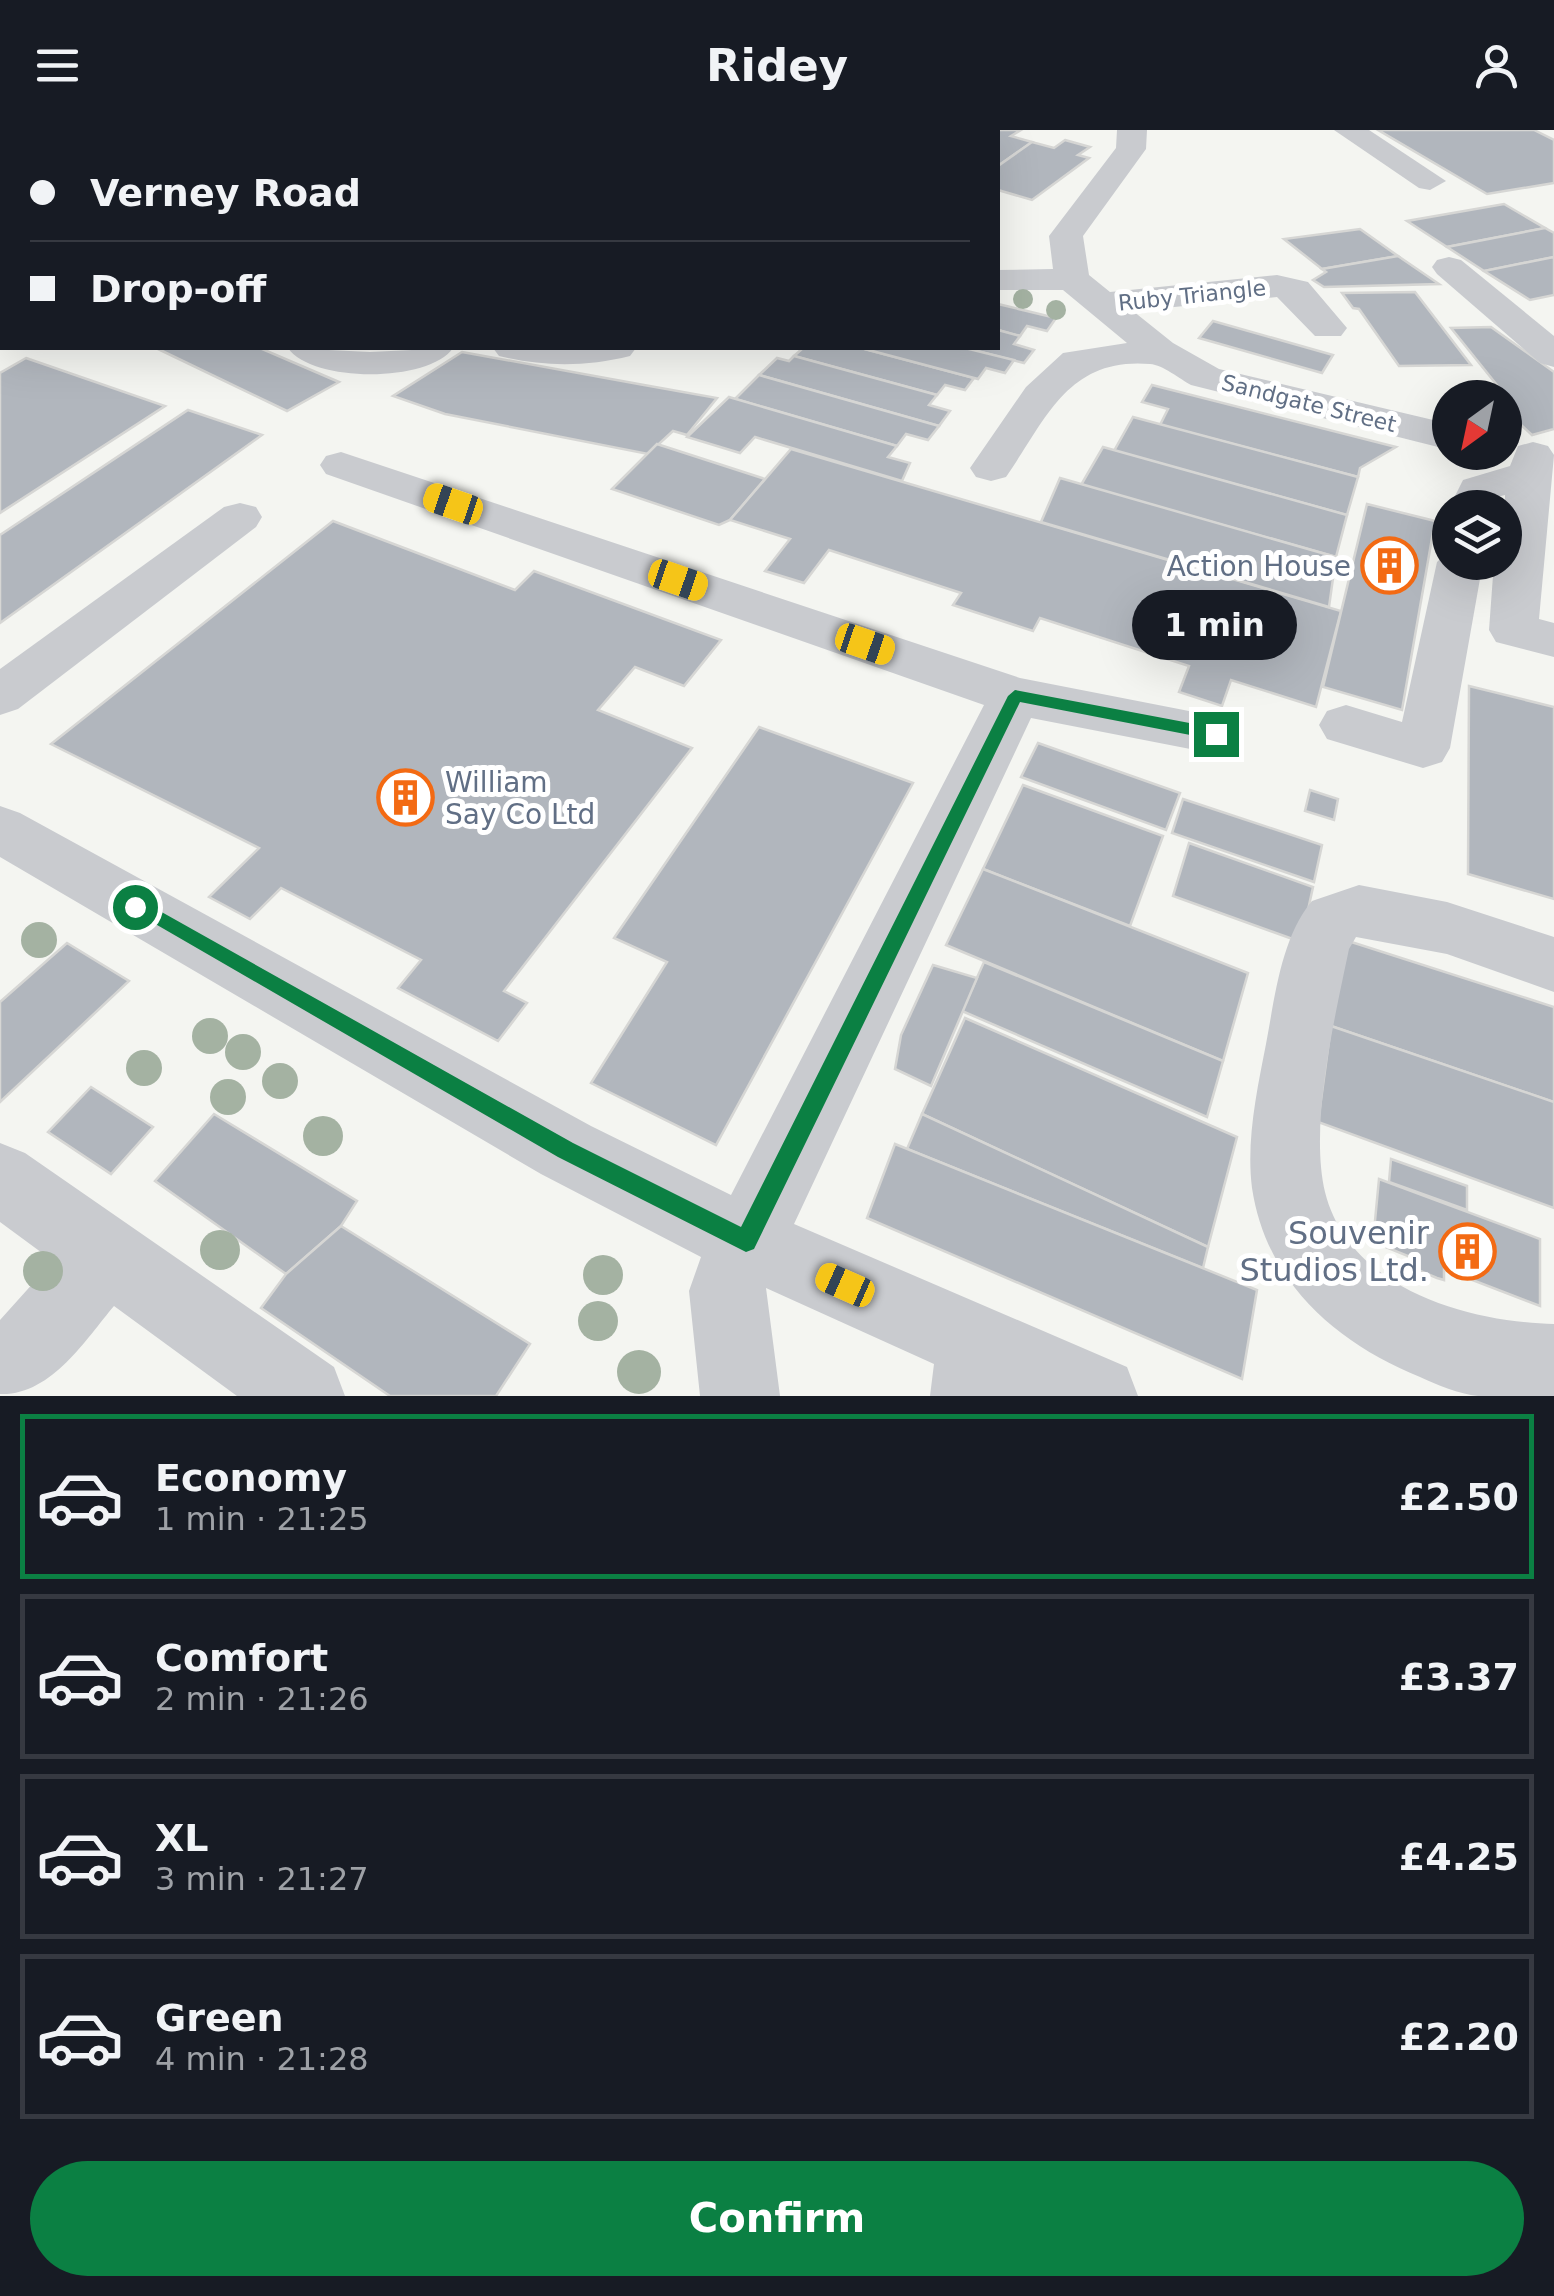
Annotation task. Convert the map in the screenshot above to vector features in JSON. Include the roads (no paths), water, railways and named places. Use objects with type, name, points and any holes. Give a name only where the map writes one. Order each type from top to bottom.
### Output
[{"type":"street","points":[[1085,291],[1066,236],[1131,149],[1132,130]]},
{"type":"street","points":[[1350,130],[1430,181]]},
{"type":"street","points":[[1449,267],[1554,354]]},
{"type":"street","name":"Ruby Triangle","points":[[1000,280],[1085,291],[1278,286],[1294,290],[1328,328]]},
{"type":"street","name":"Sandgate Street","points":[[1085,291],[1159,351],[1204,377],[1432,432]]},
{"type":"street","points":[[312,350],[347,363],[373,365],[427,350]]},
{"type":"street","points":[[531,350],[568,354],[601,350]]},
{"type":"street","points":[[991,468],[1040,395],[1077,361],[1159,351]]},
{"type":"street","points":[[1478,490],[1531,459]]},
{"type":"street","points":[[1531,459],[1514,630],[1554,640]]},
{"type":"street","points":[[340,466],[1015,696],[1216,734]]},
{"type":"street","points":[[0,696],[240,518]]},
{"type":"street","points":[[1346,725],[1422,748],[1456,580]]},
{"type":"street","points":[[740,1396],[727,1291],[746,1241],[1015,696]]},
{"type":"street","points":[[0,829],[566,1150],[746,1241],[974,1370],[1098,1396]]},
{"type":"street","points":[[1554,965],[1393,913],[1356,908],[1338,915],[1322,934],[1302,1026],[1288,1188],[1298,1226],[1326,1268],[1359,1302],[1392,1324],[1480,1377],[1521,1365],[1554,1364]]},
{"type":"street","points":[[0,1178],[305,1396]]},
{"type":"street","points":[[18,1361],[108,1255]]},
{"type":"place","name":"Action House","points":[[1390,566]]},
{"type":"place","name":"William Say Co Ltd","points":[[406,798]]},
{"type":"place","name":"Souvenir Studios Ltd.","points":[[1468,1251]]}]
